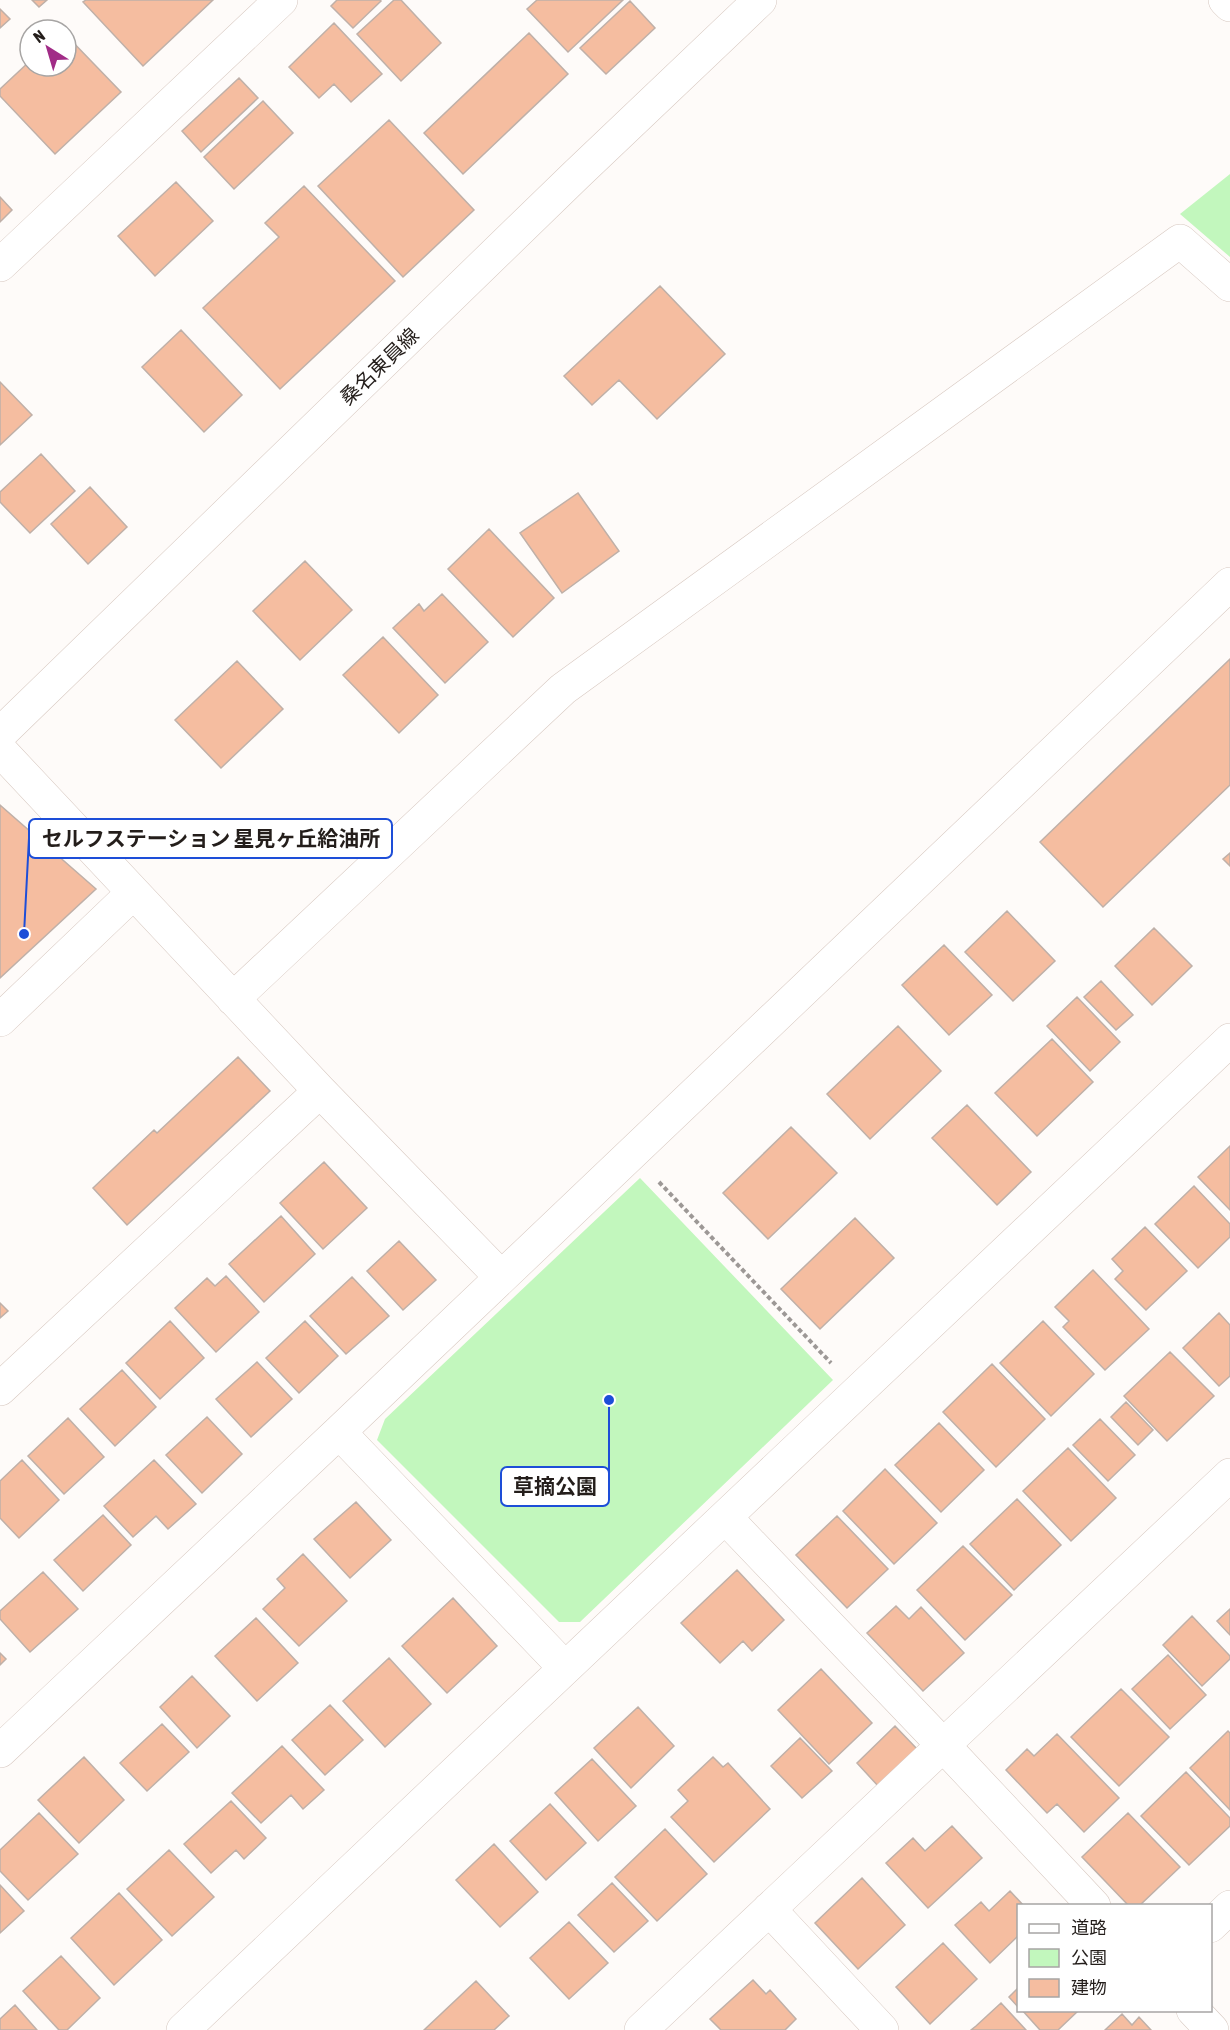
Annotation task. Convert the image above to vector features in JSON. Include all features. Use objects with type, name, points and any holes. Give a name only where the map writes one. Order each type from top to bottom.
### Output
[{"type":"street","points":[[0,265],[281,0]]},
{"type":"street","name":"桑名東員線","points":[[0,734],[550,200],[760,0]]},
{"type":"street","points":[[1225,0],[1230,4]]},
{"type":"street","points":[[233,999],[562,689],[1180,241],[1230,285]]},
{"type":"street","points":[[0,1751],[339,1432],[1230,584]]},
{"type":"street","points":[[0,750],[320,1091],[501,1277]]},
{"type":"street","points":[[0,1020],[133,893]]},
{"type":"street","points":[[183,2030],[1230,1040]]},
{"type":"street","points":[[0,1389],[320,1091]]},
{"type":"street","points":[[339,1432],[565,1668]]},
{"type":"street","points":[[641,2030],[1230,1475]]},
{"type":"street","points":[[725,1517],[944,1744],[1093,1904]]},
{"type":"street","points":[[1212,1924],[1230,1907]]},
{"type":"street","points":[[769,1909],[882,2030]]},
{"type":"street","points":[[1195,2012],[1212,2030]]},
{"type":"path","points":[[631,1153],[858,1391]]},
{"type":"green space","points":[[1230,174],[1230,257],[1180,214]]},
{"type":"green space","points":[[640,1178],[833,1380],[580,1622],[559,1622],[377,1440],[385,1419]]},
{"type":"building","points":[[32,0],[47,0],[39,7]]},
{"type":"building","points":[[86,0],[213,0],[143,66],[83,2]]},
{"type":"building","points":[[337,0],[381,1],[353,28],[331,6]]},
{"type":"building","points":[[394,0],[401,0],[441,43],[401,81],[357,34]]},
{"type":"building","points":[[537,0],[623,0],[568,52],[527,9]]},
{"type":"building","points":[[630,1],[655,28],[606,74],[580,48]]},
{"type":"building","points":[[0,9],[10,19],[0,28]]},
{"type":"building","points":[[334,23],[382,74],[351,102],[334,84],[319,98],[289,67]]},
{"type":"building","points":[[529,33],[568,74],[463,174],[424,133]]},
{"type":"building","points":[[78,47],[121,92],[55,154],[0,96],[0,89],[18,72],[18,78],[78,78]]},
{"type":"building","points":[[239,78],[258,98],[201,152],[182,131]]},
{"type":"building","points":[[263,101],[293,133],[234,189],[204,157]]},
{"type":"building","points":[[389,120],[474,210],[403,277],[318,186]]},
{"type":"building","points":[[176,182],[213,221],[155,276],[118,236]]},
{"type":"building","points":[[304,186],[395,281],[280,389],[203,308],[279,237],[265,223]]},
{"type":"building","points":[[0,197],[12,210],[0,222]]},
{"type":"building","points":[[660,286],[725,354],[657,419],[619,380],[592,405],[564,376]]},
{"type":"building","points":[[181,330],[242,395],[204,432],[142,367]]},
{"type":"building","points":[[0,382],[32,415],[0,445]]},
{"type":"building","points":[[41,454],[75,491],[30,533],[0,502],[0,492]]},
{"type":"building","points":[[90,487],[127,527],[88,564],[51,524]]},
{"type":"building","points":[[578,493],[619,551],[562,593],[520,533]]},
{"type":"building","points":[[489,529],[554,598],[513,637],[448,569]]},
{"type":"building","points":[[305,561],[352,610],[300,660],[253,611]]},
{"type":"building","points":[[442,594],[488,642],[445,683],[393,628],[419,604],[424,611]]},
{"type":"building","points":[[383,637],[438,695],[399,733],[343,675]]},
{"type":"building","points":[[1230,659],[1230,785],[1103,907],[1040,842]]},
{"type":"building","points":[[237,661],[283,709],[221,768],[175,720]]},
{"type":"building","points":[[0,805],[96,889],[0,978]]},
{"type":"building","points":[[1230,853],[1230,866],[1223,859]]},
{"type":"building","points":[[1007,911],[1055,961],[1013,1001],[965,952]]},
{"type":"building","points":[[1154,928],[1192,966],[1152,1005],[1115,966]]},
{"type":"building","points":[[944,945],[992,995],[949,1035],[902,985]]},
{"type":"building","points":[[1101,981],[1133,1015],[1116,1030],[1084,997]]},
{"type":"building","points":[[1077,997],[1120,1042],[1090,1071],[1047,1026]]},
{"type":"building","points":[[898,1026],[941,1071],[870,1139],[827,1094]]},
{"type":"building","points":[[1052,1039],[1093,1082],[1037,1136],[995,1093]]},
{"type":"building","points":[[238,1057],[270,1091],[127,1225],[93,1188],[154,1130],[157,1133]]},
{"type":"building","points":[[967,1105],[1031,1172],[997,1205],[932,1138]]},
{"type":"building","points":[[791,1127],[837,1173],[768,1239],[723,1193]]},
{"type":"building","points":[[1230,1146],[1230,1210],[1198,1177]]},
{"type":"building","points":[[324,1162],[367,1208],[323,1249],[280,1203]]},
{"type":"building","points":[[1194,1186],[1230,1224],[1230,1237],[1198,1268],[1155,1224]]},
{"type":"building","points":[[281,1216],[315,1254],[264,1302],[229,1264]]},
{"type":"building","points":[[855,1218],[894,1258],[820,1329],[781,1289]]},
{"type":"building","points":[[1145,1227],[1187,1271],[1146,1310],[1115,1279],[1123,1271],[1112,1259]]},
{"type":"building","points":[[399,1241],[436,1280],[403,1310],[367,1271]]},
{"type":"building","points":[[1093,1270],[1149,1329],[1105,1370],[1063,1327],[1069,1321],[1055,1307]]},
{"type":"building","points":[[226,1276],[259,1312],[216,1352],[175,1308],[207,1278],[215,1286]]},
{"type":"building","points":[[352,1277],[389,1316],[346,1354],[310,1316]]},
{"type":"building","points":[[0,1303],[8,1311],[0,1318]]},
{"type":"building","points":[[1219,1313],[1230,1325],[1230,1376],[1219,1386],[1183,1348]]},
{"type":"building","points":[[170,1321],[204,1358],[160,1399],[126,1363]]},
{"type":"building","points":[[305,1321],[338,1356],[299,1393],[266,1358]]},
{"type":"building","points":[[1043,1321],[1094,1374],[1051,1416],[1000,1363]]},
{"type":"building","points":[[1170,1352],[1214,1396],[1167,1441],[1124,1396]]},
{"type":"building","points":[[257,1362],[292,1399],[251,1437],[216,1399]]},
{"type":"building","points":[[992,1364],[1045,1419],[996,1467],[943,1412]]},
{"type":"building","points":[[122,1370],[156,1407],[115,1446],[80,1409]]},
{"type":"building","points":[[1126,1402],[1153,1430],[1138,1445],[1111,1417]]},
{"type":"building","points":[[207,1417],[242,1454],[202,1493],[166,1455]]},
{"type":"building","points":[[68,1418],[104,1457],[64,1494],[28,1456]]},
{"type":"building","points":[[1100,1419],[1135,1455],[1108,1481],[1073,1445]]},
{"type":"building","points":[[939,1423],[984,1470],[941,1512],[895,1465]]},
{"type":"building","points":[[1068,1448],[1116,1498],[1071,1541],[1023,1491]]},
{"type":"building","points":[[22,1460],[59,1500],[19,1538],[0,1518],[0,1481]]},
{"type":"building","points":[[154,1460],[196,1504],[168,1529],[156,1516],[133,1537],[104,1506]]},
{"type":"building","points":[[885,1469],[937,1523],[894,1564],[843,1511]]},
{"type":"building","points":[[1017,1499],[1061,1545],[1014,1590],[970,1544]]},
{"type":"building","points":[[356,1502],[391,1540],[350,1578],[314,1539]]},
{"type":"building","points":[[103,1515],[131,1545],[83,1591],[54,1560]]},
{"type":"building","points":[[837,1516],[888,1569],[847,1608],[796,1555]]},
{"type":"building","points":[[963,1546],[1012,1595],[965,1640],[917,1590]]},
{"type":"building","points":[[303,1554],[347,1601],[299,1646],[263,1609],[285,1588],[277,1579]]},
{"type":"building","points":[[737,1570],[784,1620],[752,1651],[743,1641],[720,1663],[681,1623]]},
{"type":"building","points":[[43,1572],[78,1609],[30,1652],[0,1619],[0,1611]]},
{"type":"building","points":[[453,1598],[497,1646],[447,1693],[402,1646]]},
{"type":"building","points":[[896,1606],[909,1619],[921,1607],[964,1653],[923,1691],[867,1633]]},
{"type":"building","points":[[1230,1609],[1230,1635],[1217,1621]]},
{"type":"building","points":[[1192,1616],[1230,1656],[1230,1659],[1202,1686],[1163,1645]]},
{"type":"building","points":[[256,1618],[298,1663],[257,1701],[215,1656]]},
{"type":"building","points":[[0,1653],[6,1659],[0,1665]]},
{"type":"building","points":[[1168,1655],[1206,1695],[1170,1729],[1132,1689]]},
{"type":"building","points":[[389,1658],[431,1704],[385,1747],[343,1701]]},
{"type":"building","points":[[821,1669],[872,1723],[829,1764],[778,1710]]},
{"type":"building","points":[[192,1676],[230,1716],[197,1748],[160,1707]]},
{"type":"building","points":[[1121,1689],[1169,1737],[1119,1786],[1071,1737]]},
{"type":"building","points":[[330,1705],[363,1740],[325,1775],[292,1740]]},
{"type":"building","points":[[638,1707],[674,1746],[631,1788],[594,1748]]},
{"type":"building","points":[[162,1724],[189,1752],[147,1791],[120,1763]]},
{"type":"building","points":[[895,1726],[918,1750],[879,1787],[857,1763]]},
{"type":"building","points":[[1228,1731],[1230,1733],[1230,1810],[1190,1768]]},
{"type":"building","points":[[1057,1734],[1119,1798],[1084,1832],[1057,1804],[1047,1813],[1006,1770],[1027,1749],[1034,1756]]},
{"type":"building","points":[[800,1738],[832,1771],[802,1798],[771,1766]]},
{"type":"building","points":[[282,1746],[324,1790],[303,1809],[291,1795],[261,1823],[232,1793]]},
{"type":"building","points":[[84,1757],[124,1800],[79,1843],[38,1800]]},
{"type":"building","points":[[713,1757],[723,1767],[728,1763],[770,1809],[714,1862],[671,1817],[688,1801],[678,1790]]},
{"type":"building","points":[[592,1759],[636,1806],[598,1841],[555,1793]]},
{"type":"building","points":[[1186,1772],[1230,1818],[1230,1826],[1189,1865],[1141,1816]]},
{"type":"building","points":[[231,1801],[266,1838],[244,1859],[236,1850],[211,1873],[184,1844]]},
{"type":"building","points":[[550,1804],[586,1843],[546,1880],[510,1841]]},
{"type":"building","points":[[39,1813],[78,1854],[28,1900],[0,1871],[0,1850]]},
{"type":"building","points":[[1128,1813],[1180,1867],[1141,1904],[1127,1904],[1082,1857]]},
{"type":"building","points":[[952,1826],[982,1858],[928,1908],[886,1863],[913,1838],[925,1851]]},
{"type":"building","points":[[665,1829],[707,1874],[657,1921],[615,1877]]},
{"type":"building","points":[[494,1844],[538,1892],[500,1927],[456,1880]]},
{"type":"building","points":[[169,1850],[214,1897],[172,1936],[127,1889]]},
{"type":"building","points":[[862,1878],[905,1925],[858,1969],[815,1923]]},
{"type":"building","points":[[612,1883],[648,1921],[614,1952],[578,1915]]},
{"type":"building","points":[[0,1885],[24,1911],[0,1933]]},
{"type":"building","points":[[1010,1891],[1022,1904],[1017,1904],[1017,1937],[990,1963],[955,1925],[981,1902],[989,1911]]},
{"type":"building","points":[[119,1893],[162,1940],[114,1985],[71,1938]]},
{"type":"building","points":[[569,1922],[608,1963],[569,1999],[530,1958]]},
{"type":"building","points":[[943,1943],[977,1979],[930,2024],[896,1987]]},
{"type":"building","points":[[61,1956],[100,1998],[67,2030],[59,2030],[23,1991]]},
{"type":"building","points":[[753,1980],[766,1994],[770,1990],[796,2019],[785,2030],[721,2030],[710,2019]]},
{"type":"building","points":[[476,1981],[509,2016],[494,2030],[424,2030]]},
{"type":"building","points":[[1017,1989],[1017,2006],[1009,1997]]},
{"type":"building","points":[[1001,2003],[1026,2030],[971,2030],[976,2026]]},
{"type":"building","points":[[15,2005],[37,2030],[0,2030],[0,2019]]},
{"type":"building","points":[[1024,2012],[1077,2012],[1058,2030],[1040,2030]]},
{"type":"building","points":[[1122,2014],[1132,2025],[1139,2017],[1151,2030],[1105,2030]]},
{"type":"place","name":"セルフステーション 星見ヶ丘給油所","points":[[24,934]]},
{"type":"place","name":"草摘公園","points":[[609,1400]]}]
